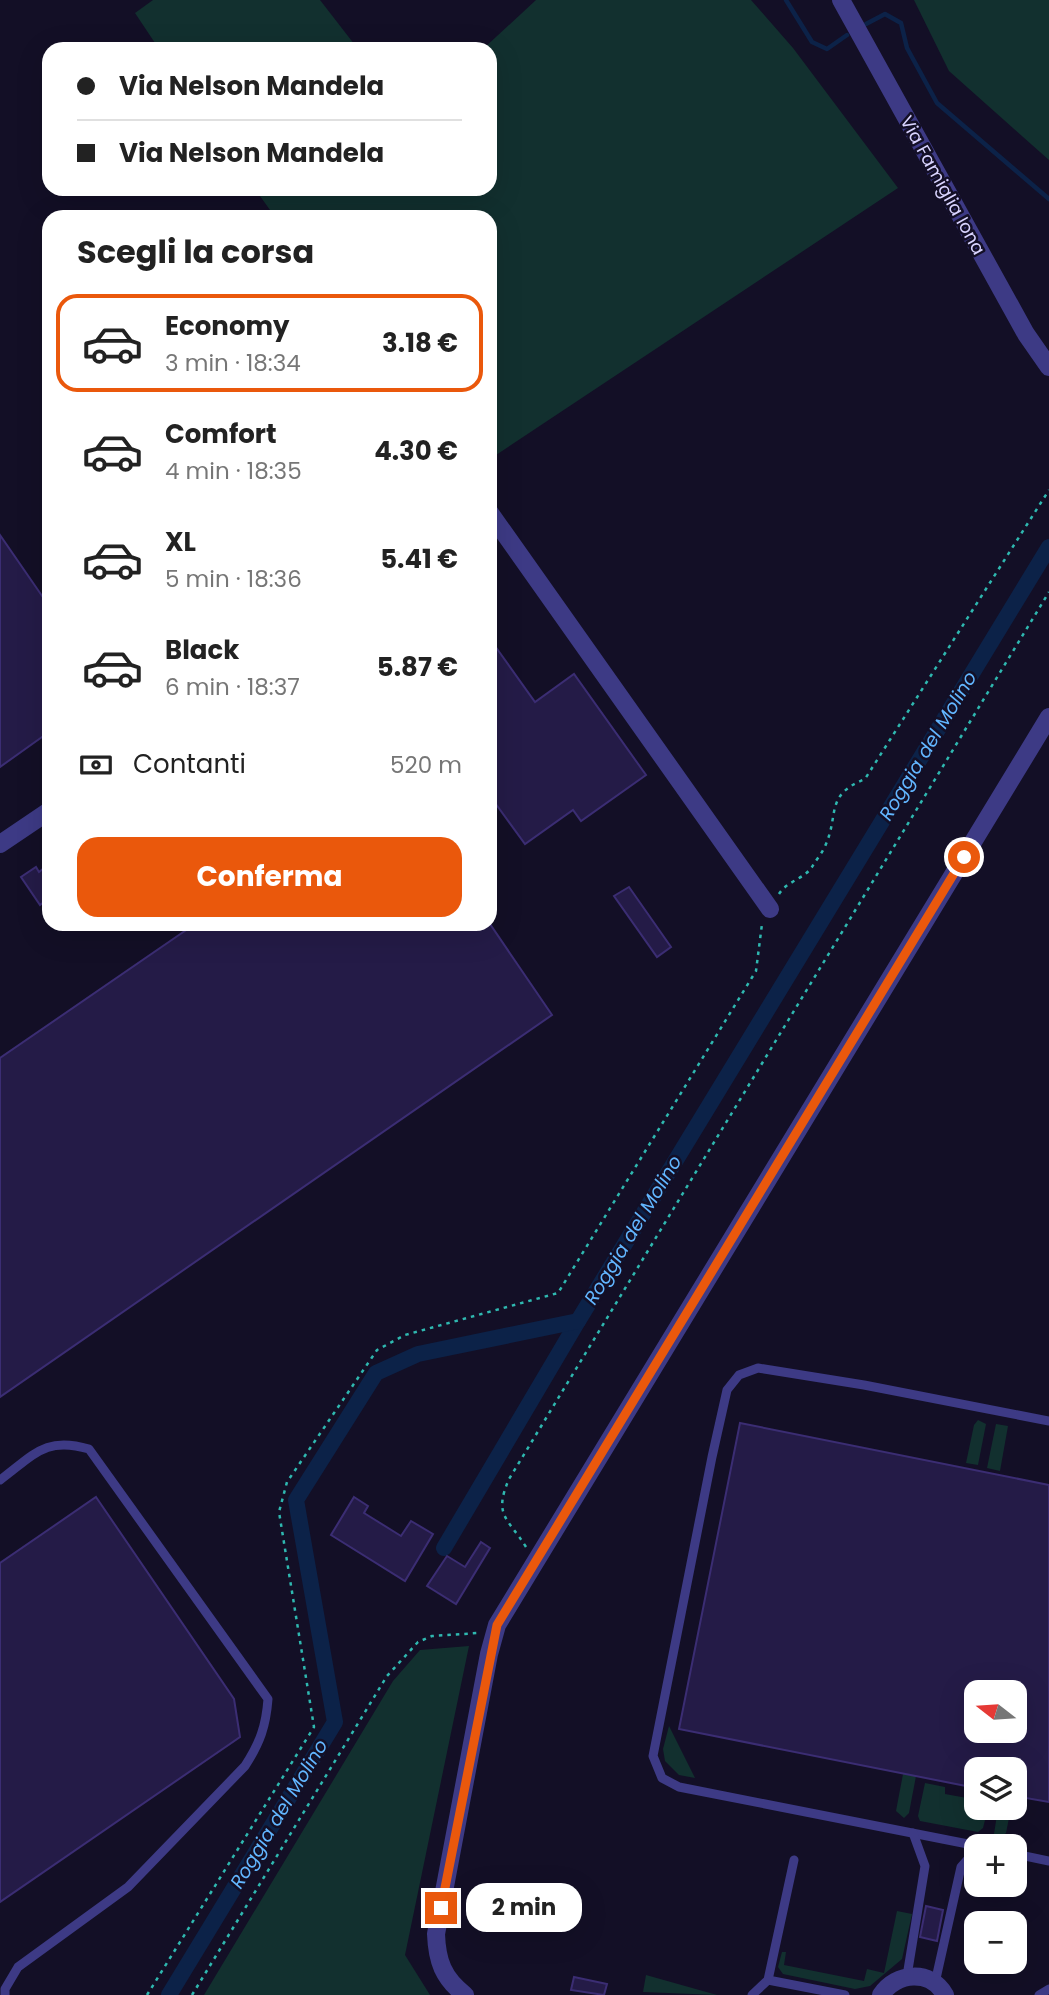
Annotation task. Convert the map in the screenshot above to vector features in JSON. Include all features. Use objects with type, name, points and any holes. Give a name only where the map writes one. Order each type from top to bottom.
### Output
[{"type":"street","name":"Via Famiglia Iona","points":[[841,0],[1026,334],[1049,367]]},
{"type":"street","points":[[497,523],[770,908]]},
{"type":"street","points":[[465,1995],[455,1987],[439,1966],[436,1934],[497,1625],[1049,717]]},
{"type":"street","points":[[0,844],[42,816]]},
{"type":"street","points":[[881,1995],[889,1985],[907,1976],[927,1978],[940,1989]]},
{"type":"lane","points":[[964,1845],[679,1787],[662,1778],[653,1756],[727,1391],[739,1375],[758,1368],[864,1385],[1049,1421]]},
{"type":"lane","points":[[0,1480],[51,1444],[70,1443],[89,1449],[268,1699],[266,1725],[258,1746],[245,1766],[128,1887],[18,1967],[5,1989],[5,1995]]},
{"type":"lane","points":[[907,1976],[925,1866],[913,1833]]},
{"type":"lane","points":[[1027,1856],[1049,1860]]},
{"type":"lane","points":[[752,1995],[768,1980],[794,1860]]},
{"type":"lane","points":[[940,1989],[961,1867],[964,1863]]},
{"type":"lane","points":[[768,1980],[845,1995]]},
{"type":"lane","points":[[1040,1995],[1049,1989]]},
{"type":"path","points":[[147,1995],[314,1727],[279,1513],[287,1482],[377,1350],[405,1335],[558,1293],[756,971],[763,919],[783,887],[808,872],[827,843],[832,812],[842,794],[848,786],[865,779],[1049,490]]},
{"type":"path","points":[[535,1559],[507,1524],[500,1510],[502,1495],[509,1479],[1049,592]]},
{"type":"path","points":[[192,1995],[399,1661],[418,1642],[432,1636],[472,1635],[497,1625]]},
{"type":"green space","points":[[153,0],[320,0],[353,42],[154,42],[135,13]]},
{"type":"green space","points":[[536,0],[751,0],[793,48],[898,188],[497,454],[497,210],[270,210],[260,196],[497,196],[497,42],[491,42]]},
{"type":"green space","points":[[914,0],[1049,0],[1049,160],[949,71]]},
{"type":"green space","points":[[978,1420],[986,1424],[978,1465],[966,1463],[974,1425]]},
{"type":"green space","points":[[996,1424],[1008,1426],[1000,1471],[987,1468]]},
{"type":"green space","points":[[469,1646],[405,1955],[430,1995],[204,1995],[393,1681],[420,1650]]},
{"type":"green space","points":[[669,1726],[695,1778],[679,1775],[665,1761],[663,1749]]},
{"type":"green space","points":[[903,1774],[916,1776],[909,1813],[904,1818],[896,1811]]},
{"type":"green space","points":[[925,1783],[945,1787],[945,1794],[964,1797],[964,1820],[985,1820],[983,1828],[978,1832],[920,1821],[918,1816]]},
{"type":"green space","points":[[996,1820],[1009,1820],[1006,1833],[994,1834]]},
{"type":"green space","points":[[897,1911],[912,1914],[902,1959],[870,1986],[855,1989],[783,1974],[778,1967],[782,1952],[786,1952],[784,1965],[864,1981],[867,1969],[884,1973]]},
{"type":"green space","points":[[646,1975],[717,1995],[643,1992]]},
{"type":"building","points":[[0,535],[42,596],[42,737],[0,767]]},
{"type":"building","points":[[497,649],[535,702],[574,674],[646,775],[581,821],[573,810],[525,844],[497,806]]},
{"type":"building","points":[[36,867],[39,872],[42,870],[40,905],[21,877]]},
{"type":"building","points":[[629,887],[671,947],[657,957],[614,896]]},
{"type":"building","points":[[185,931],[495,931],[552,1015],[0,1397],[0,1058]]},
{"type":"building","points":[[740,1423],[1049,1485],[1049,1802],[1027,1798],[1027,1757],[964,1757],[964,1786],[679,1729]]},
{"type":"building","points":[[96,1497],[234,1699],[240,1737],[0,1902],[0,1563]]},
{"type":"building","points":[[354,1497],[368,1506],[364,1513],[401,1536],[411,1521],[433,1534],[405,1581],[331,1535]]},
{"type":"building","points":[[481,1542],[490,1548],[456,1604],[427,1586],[447,1556],[465,1567]]},
{"type":"building","points":[[926,1906],[943,1910],[937,1941],[920,1937]]},
{"type":"building","points":[[574,1977],[607,1984],[604,1995],[571,1990]]},
{"type":"waterway","points":[[786,0],[812,42],[827,49],[847,35]]},
{"type":"waterway","points":[[866,24],[885,14],[901,23],[907,48],[937,103],[1049,199]]},
{"type":"waterway","name":"Roggia del Molino","points":[[169,1995],[335,1722],[296,1500],[376,1373],[418,1354],[578,1321],[1049,547]]},
{"type":"waterway","points":[[444,1548],[578,1321]]},
{"type":"route","points":[[441,1908],[489,1654],[497,1625],[964,857]]}]
